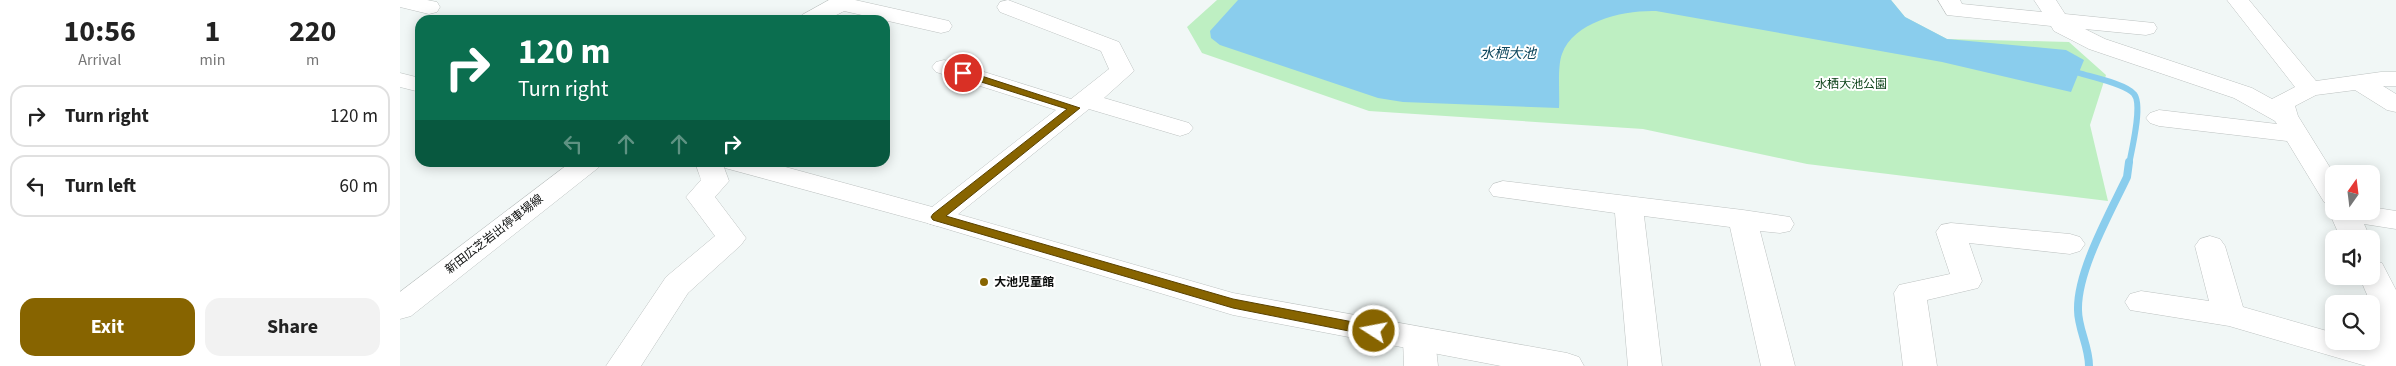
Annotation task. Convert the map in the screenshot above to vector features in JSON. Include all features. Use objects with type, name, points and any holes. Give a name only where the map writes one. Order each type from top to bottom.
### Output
[{"type":"street","points":[[1949,0],[1955,10],[2051,10],[2146,28]]},
{"type":"street","points":[[2238,0],[2310,89]]},
{"type":"street","points":[[400,1],[429,7]]},
{"type":"street","points":[[818,15],[842,1],[941,26]]},
{"type":"street","points":[[937,217],[1122,70],[1111,47],[1008,7]]},
{"type":"street","points":[[2051,10],[2062,26],[2097,44],[2243,93],[2290,125]]},
{"type":"street","points":[[944,67],[1080,104],[1180,128]]},
{"type":"street","points":[[2325,181],[2290,125],[2282,103],[2310,89],[2381,79],[2396,79]]},
{"type":"street","points":[[400,80],[415,83]]},
{"type":"street","points":[[2359,82],[2396,105]]},
{"type":"street","points":[[2160,118],[2290,125]]},
{"type":"street","name":"新田広芝岩出停車場線","points":[[400,308],[583,167]]},
{"type":"street","points":[[623,366],[677,285],[731,238],[700,197],[714,181],[710,167]]},
{"type":"street","points":[[752,167],[937,217],[1233,304],[1420,353],[1567,366]]},
{"type":"street","points":[[1503,190],[1780,224]]},
{"type":"street","points":[[1629,206],[1645,366]]},
{"type":"street","points":[[2380,218],[2396,220]]},
{"type":"street","points":[[1743,219],[1778,366]]},
{"type":"street","points":[[1920,366],[1910,293],[1967,281],[1951,232],[2070,244]]},
{"type":"street","points":[[2210,246],[2229,316]]},
{"type":"street","points":[[2141,302],[2229,316],[2392,364],[2384,297],[2378,285]]},
{"type":"green space","name":"水栖大池公園","points":[[1217,0],[1891,0],[1905,17],[1947,39],[2069,42],[2106,75],[2090,125],[2108,201],[1807,164],[1643,129],[1369,111],[1202,53],[1187,27]]},
{"type":"water","name":"水栖大池","points":[[1238,0],[1891,0],[1905,17],[1947,39],[2066,50],[2084,60],[2071,92],[1942,62],[1656,11],[1643,11],[1615,15],[1602,20],[1577,33],[1568,43],[1560,59],[1559,108],[1403,102],[1378,98],[1220,45],[1211,38],[1210,31]]},
{"type":"waterway","points":[[2079,73],[2117,84],[2134,94],[2137,117],[2129,164]]},
{"type":"waterway","points":[[2089,366],[2089,359],[2078,317],[2079,295],[2096,242],[2127,177],[2129,162]]},
{"type":"place","name":"大池児童館","points":[[984,282]]},
{"type":"route","points":[[963,73],[1075,108],[937,217],[1233,304],[1374,331]]}]
